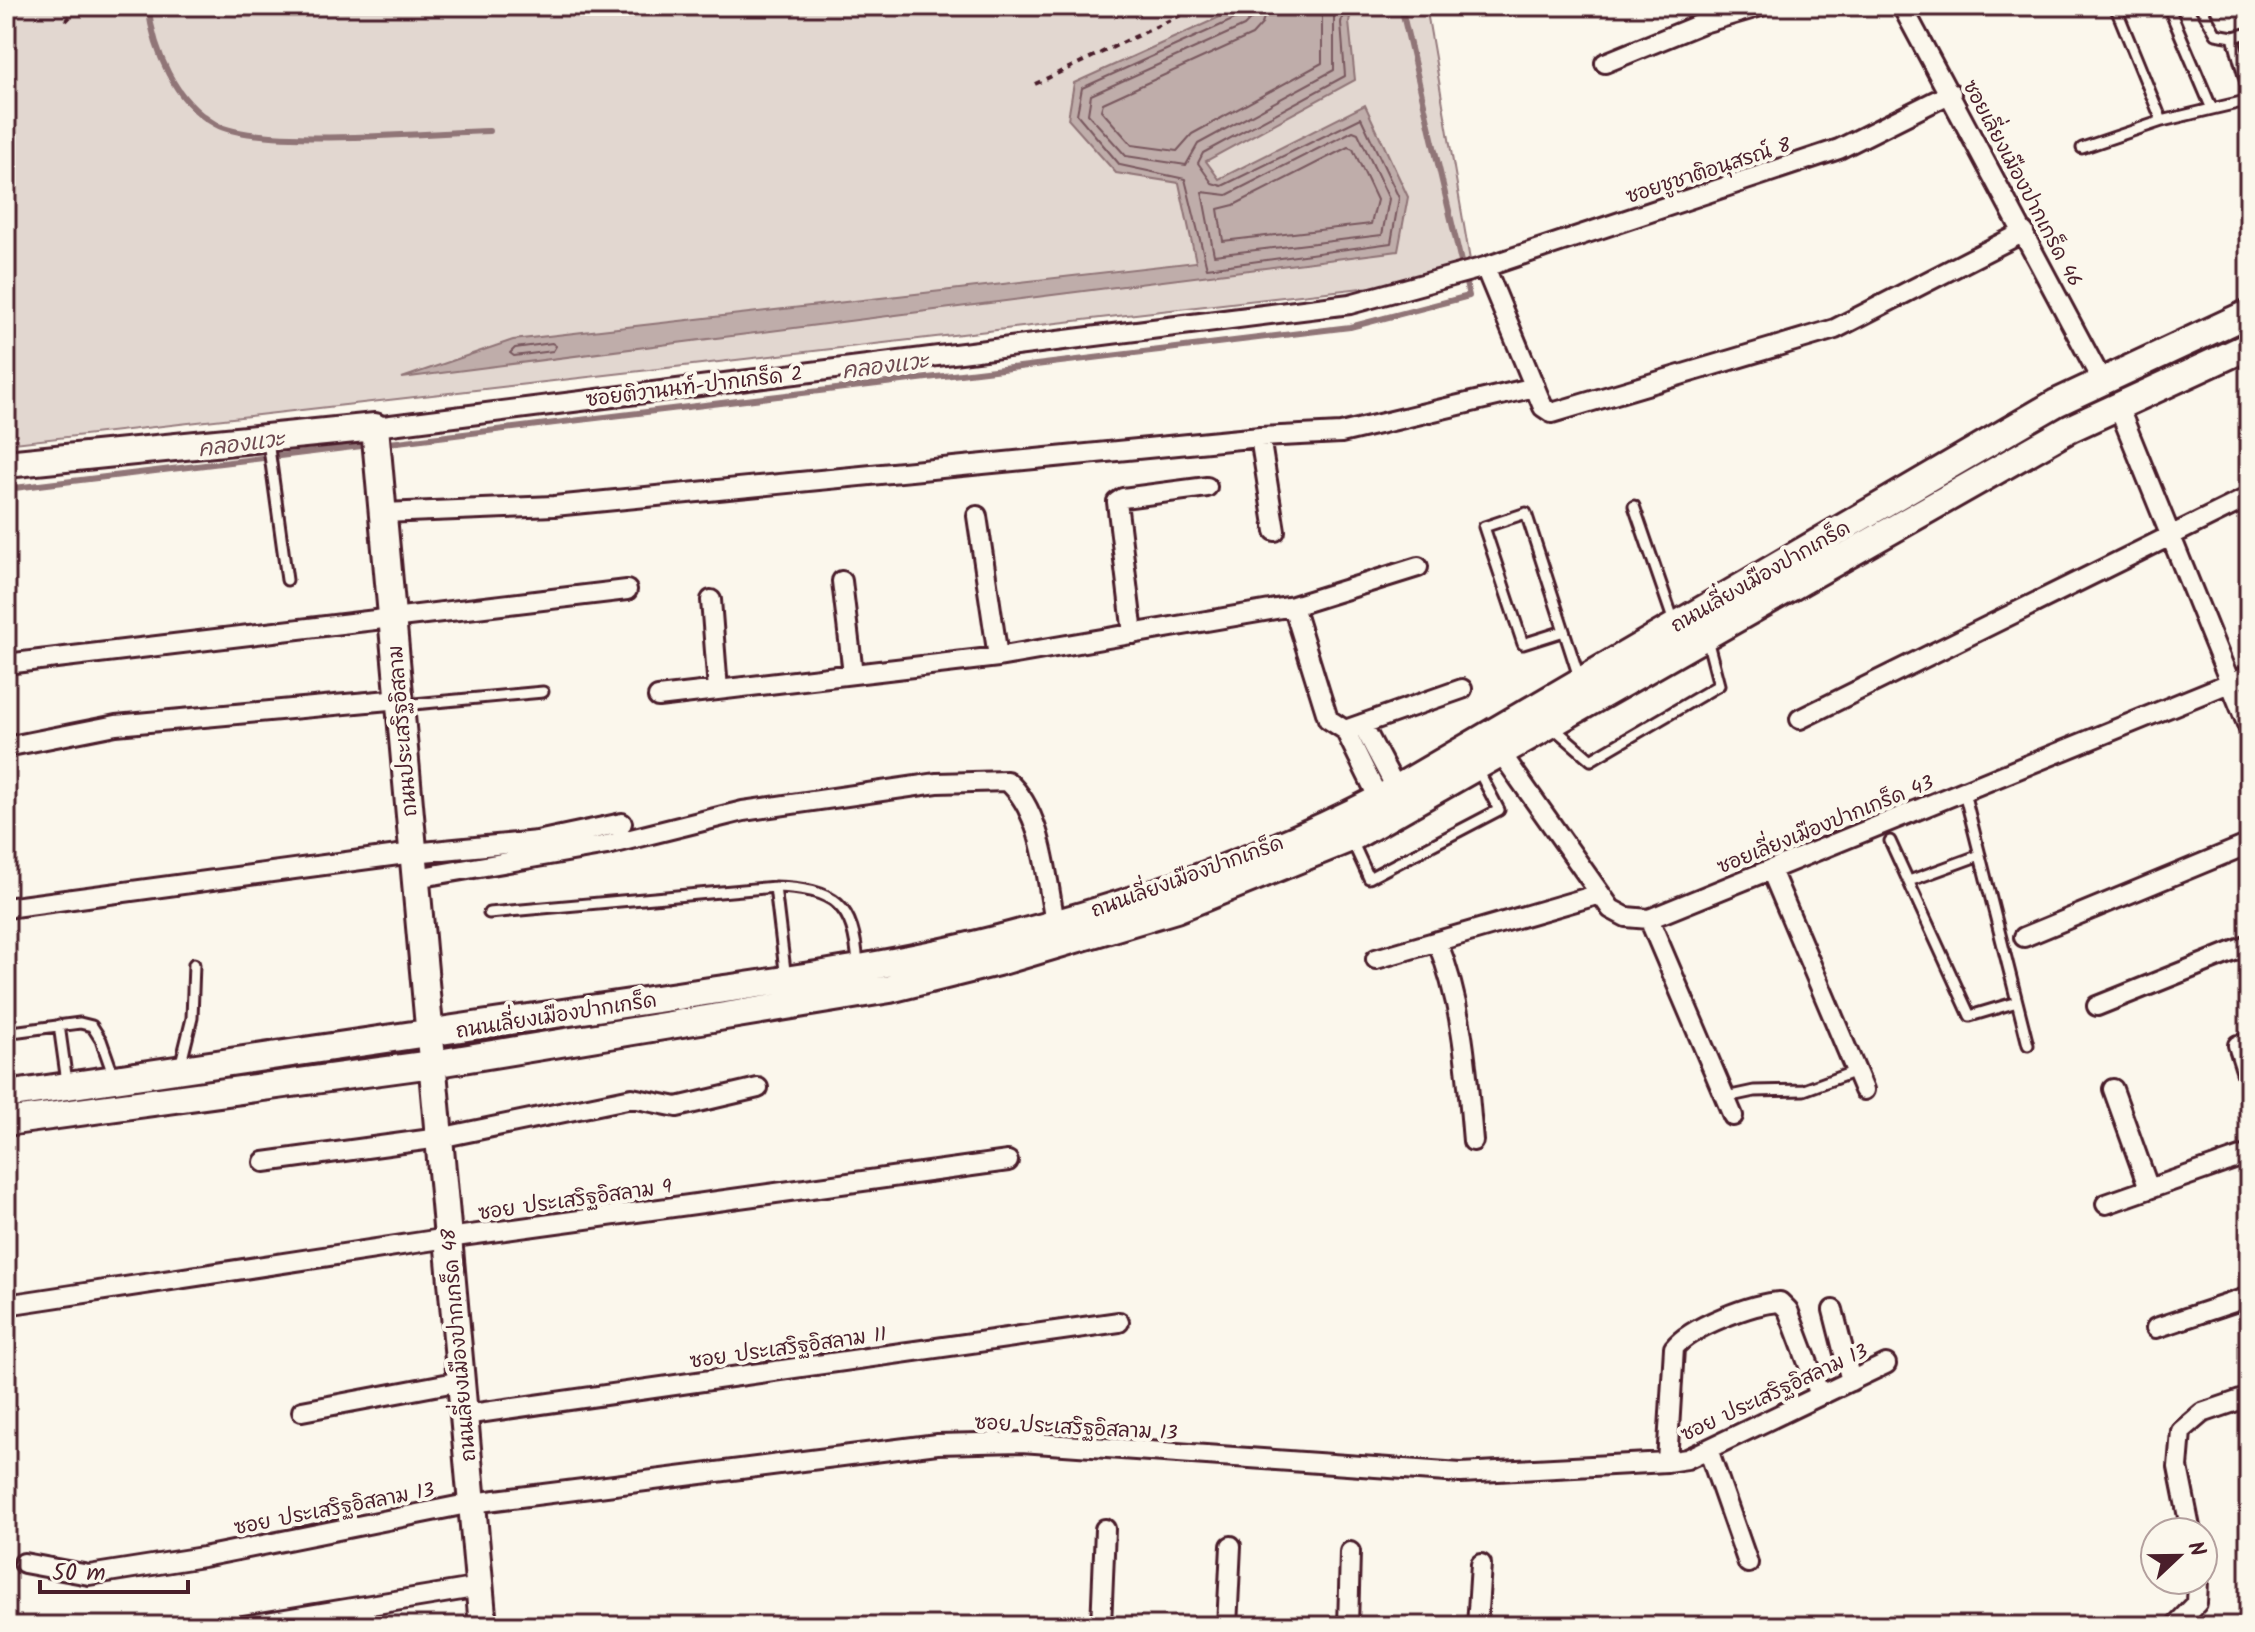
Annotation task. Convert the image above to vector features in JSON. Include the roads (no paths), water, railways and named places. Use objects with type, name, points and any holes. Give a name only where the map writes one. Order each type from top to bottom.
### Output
[{"type":"main road","name":"ถนนเลี่ยงเมืองปากเกร็ด","points":[[6,1095],[430,1035],[858,968],[994,940],[1168,888],[1336,821],[2056,403],[2249,313]]},
{"type":"main road","name":"ถนนเลี่ยงเมืองปากเกร็ด","points":[[6,1122],[432,1064],[890,989],[1002,961],[1176,909],[1351,838],[2069,429],[2249,346]]},
{"type":"main road","name":"ซอยติวานนท์-ปากเกร็ด 2","points":[[6,464],[268,442],[376,439]]},
{"type":"main road","name":"ถนนประเสริฐอิสลาม","points":[[376,439],[432,1064]]},
{"type":"main road","name":"ถนนเลี่ยงเมืองปากเกร็ด 48","points":[[432,1064],[483,1626]]},
{"type":"street","points":[[1605,63],[1703,23],[1761,6]]},
{"type":"street","name":"ซอยเลี่ยงเมืองปากเกร็ด 46","points":[[1902,6],[2103,383]]},
{"type":"street","name":"ซอยชูชาติอนุสรณ์ 8","points":[[1471,271],[1839,149],[1951,93]]},
{"type":"street","points":[[1471,271],[1543,407],[1552,413],[1835,329],[2024,232]]},
{"type":"street","name":"ซอยติวานนท์-ปากเกร็ด 2","points":[[376,439],[1350,304],[1471,271]]},
{"type":"street","points":[[383,513],[554,506],[1260,437],[1341,433],[1535,387]]},
{"type":"street","points":[[2118,406],[2170,534],[2240,679],[2249,729]]},
{"type":"street","points":[[1260,437],[1275,531]]},
{"type":"street","points":[[1133,634],[1117,502],[1123,498],[1207,487]]},
{"type":"street","points":[[1800,719],[2249,497]]},
{"type":"street","points":[[977,516],[998,657]]},
{"type":"street","points":[[658,697],[998,657],[1133,634],[1293,606],[1418,567]]},
{"type":"street","points":[[842,581],[853,674]]},
{"type":"street","points":[[6,664],[392,615],[627,590]]},
{"type":"street","points":[[711,600],[718,690]]},
{"type":"street","points":[[1293,606],[1328,719],[1354,727],[1462,689]]},
{"type":"street","name":"ซอยเลี่ยงเมืองปากเกร็ด 43","points":[[1649,919],[2240,679]]},
{"type":"street","points":[[6,747],[116,725],[400,702]]},
{"type":"street","points":[[1354,727],[1387,793]]},
{"type":"street","points":[[1501,753],[1600,894],[1620,916],[1649,919],[1733,1116]]},
{"type":"street","points":[[6,908],[607,845],[743,811],[937,783],[1007,781],[1022,794],[1037,838],[1055,922]]},
{"type":"street","points":[[414,865],[622,823]]},
{"type":"street","points":[[2024,937],[2249,844]]},
{"type":"street","points":[[1771,870],[1864,1090]]},
{"type":"street","points":[[1376,959],[1600,894]]},
{"type":"street","points":[[1437,941],[1454,981],[1473,1141]]},
{"type":"street","points":[[2097,1006],[2249,945]]},
{"type":"street","points":[[2238,1045],[2249,1080]]},
{"type":"street","points":[[264,1162],[439,1138],[632,1098],[677,1107],[758,1088]]},
{"type":"street","points":[[2113,1089],[2149,1189]]},
{"type":"street","points":[[2106,1204],[2249,1154]]},
{"type":"street","name":"ซอย ประเสริฐอิสลาม 9","points":[[6,1305],[448,1238],[1008,1161]]},
{"type":"street","points":[[2156,1328],[2249,1297]]},
{"type":"street","points":[[1667,1462],[1674,1348],[1683,1336],[1701,1328],[1780,1302],[1788,1310],[1820,1395]]},
{"type":"street","points":[[1833,1310],[1851,1381]]},
{"type":"street","name":"ซอย ประเสริฐอิสลาม 11","points":[[464,1415],[1119,1322]]},
{"type":"street","name":"ซอย ประเสริฐอิสลาม 13","points":[[24,1563],[89,1575],[203,1557],[472,1503],[937,1444],[1021,1442],[1461,1473],[1667,1462],[1687,1459],[1886,1364]]},
{"type":"street","points":[[302,1411],[461,1381]]},
{"type":"street","points":[[2188,1516],[2178,1467],[2181,1431],[2202,1413],[2249,1397]]},
{"type":"street","points":[[1708,1449],[1748,1563]]},
{"type":"street","points":[[1101,1626],[1105,1529]]},
{"type":"street","points":[[1227,1626],[1231,1546]]},
{"type":"street","points":[[1348,1626],[1350,1552]]},
{"type":"street","points":[[1477,1626],[1481,1564]]},
{"type":"street","points":[[243,1626],[480,1587]]},
{"type":"street","points":[[2175,1626],[2197,1603],[2197,1596]]},
{"type":"lane","points":[[2115,6],[2162,121]]},
{"type":"lane","points":[[2168,6],[2212,109]]},
{"type":"lane","points":[[2200,6],[2216,34],[2233,37],[2249,33]]},
{"type":"lane","points":[[2082,148],[2162,121],[2246,101],[2249,95],[2233,37]]},
{"type":"lane","points":[[268,442],[287,580]]},
{"type":"lane","points":[[1634,506],[1675,625]]},
{"type":"lane","points":[[1564,631],[1523,644],[1484,527],[1526,513],[1580,680]]},
{"type":"lane","points":[[1550,725],[1591,760],[1719,685],[1706,636]]},
{"type":"lane","points":[[400,702],[543,692]]},
{"type":"lane","points":[[1351,838],[1369,878],[1499,810],[1476,767]]},
{"type":"lane","points":[[1964,792],[2028,1045]]},
{"type":"lane","points":[[1890,841],[1970,1016],[2017,1002]]},
{"type":"lane","points":[[1909,881],[1980,855]]},
{"type":"lane","points":[[775,887],[786,979]]},
{"type":"lane","points":[[489,913],[775,887],[805,888],[829,896],[843,908],[856,930],[858,968]]},
{"type":"lane","points":[[179,1071],[192,1018],[194,964]]},
{"type":"lane","points":[[12,1032],[80,1023],[92,1026],[101,1040],[115,1080]]},
{"type":"lane","points":[[59,1025],[68,1086]]},
{"type":"lane","points":[[1726,1097],[1754,1091],[1804,1090],[1856,1071]]},
{"type":"water","points":[[1244,6],[1352,6],[1349,22],[1355,80],[1206,161],[1219,179],[1365,105],[1408,197],[1398,251],[402,378],[513,340],[1196,262],[1179,183],[1116,173],[1068,119],[1074,83]]},
{"type":"waterway","points":[[148,6],[155,40],[168,73],[188,102],[215,124],[237,132],[305,137],[489,131]]},
{"type":"waterway","name":"คลองแวะ","points":[[381,444],[1350,327],[1469,296],[1401,6]]},
{"type":"waterway","name":"คลองแวะ","points":[[6,489],[370,445]]}]
